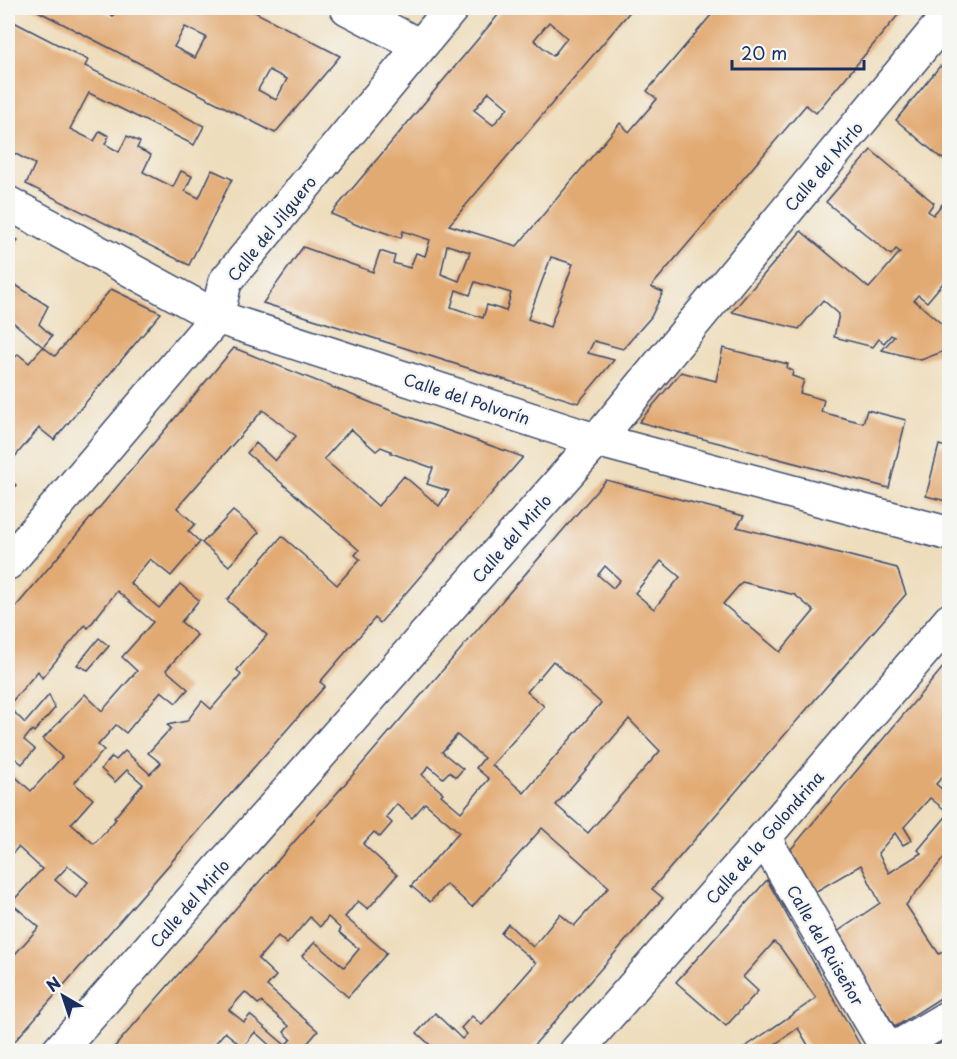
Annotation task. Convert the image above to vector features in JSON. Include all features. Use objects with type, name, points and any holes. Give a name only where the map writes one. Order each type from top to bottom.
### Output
[{"type":"street","points":[[347,8],[420,46]]},
{"type":"street","name":"Calle del Jilguero","points":[[8,563],[217,317],[225,282],[452,8]]},
{"type":"street","name":"Calle del Mirlo","points":[[58,1052],[597,440],[950,13]]},
{"type":"street","name":"Calle del Polvorín","points":[[8,203],[217,317],[597,440],[950,534]]},
{"type":"street","name":"Calle de la Golondrina","points":[[576,1052],[950,621]]},
{"type":"street","name":"Calle del Ruiseñor","points":[[764,838],[889,1052]]},
{"type":"street","points":[[889,1052],[950,1016]]},
{"type":"building","points":[[32,8],[97,8],[113,16],[117,8],[247,8],[340,56],[275,133]],"holes":[[[185,27],[206,37],[195,58],[174,47]],[[269,70],[287,79],[276,100],[258,90]]]},
{"type":"building","points":[[504,8],[633,8],[449,225],[517,246],[620,123],[629,132],[657,99],[647,91],[717,8],[904,8],[816,113],[806,105],[651,287],[663,292],[651,317],[623,349],[594,341],[588,353],[614,360],[578,403],[263,303],[303,247],[373,272],[380,251],[395,256],[393,263],[410,268],[416,253],[425,256],[430,240],[403,231],[401,238],[362,225],[362,227],[331,214]],"holes":[[[549,22],[567,38],[553,56],[534,40]],[[489,92],[508,108],[493,125],[474,110]],[[447,245],[470,252],[459,281],[441,274]],[[551,257],[573,264],[550,327],[528,319]],[[475,282],[511,293],[506,311],[487,305],[483,318],[451,307],[456,290],[470,295]]]},
{"type":"building","points":[[8,19],[88,60],[85,66],[204,126],[194,145],[89,93],[70,129],[94,141],[100,131],[109,136],[105,144],[119,152],[127,136],[140,142],[137,148],[151,155],[143,172],[173,187],[181,171],[192,176],[185,191],[199,198],[212,170],[232,179],[189,265],[26,184],[35,164],[8,150]]},
{"type":"building","points":[[940,66],[950,74],[950,161],[941,158],[896,120]]},
{"type":"building","points":[[871,150],[934,203],[928,211],[933,215],[950,195],[950,288],[943,283],[927,302],[918,295],[914,300],[950,331],[950,349],[921,360],[882,350],[894,337],[891,335],[884,343],[879,339],[873,347],[834,337],[839,314],[823,300],[799,329],[732,312],[801,231],[869,288],[878,278],[900,252],[896,249],[891,255],[826,202]]},
{"type":"building","points":[[8,234],[18,240],[8,258]]},
{"type":"building","points":[[8,280],[48,306],[39,324],[52,336],[43,347],[8,318]]},
{"type":"building","points":[[111,289],[161,313],[54,440],[39,428],[8,465],[8,366],[18,354],[29,363],[43,347],[55,356]]},
{"type":"building","points":[[234,348],[392,411],[523,457],[380,623],[375,618],[320,682],[325,686],[8,1049],[8,959],[9,961],[39,927],[11,903],[42,869],[18,847],[8,859],[8,770],[31,791],[62,757],[43,739],[85,694],[102,711],[137,671],[122,657],[153,622],[117,591],[88,628],[85,625],[42,678],[38,671],[8,706],[8,616]],"holes":[[[263,410],[296,436],[275,461],[256,443],[247,453],[359,550],[355,555],[360,559],[337,585],[282,536],[227,600],[267,635],[237,670],[241,675],[211,709],[202,701],[187,721],[167,725],[171,728],[148,753],[161,763],[150,774],[125,751],[116,760],[112,757],[101,769],[115,782],[127,770],[143,784],[94,844],[71,824],[93,799],[74,783],[104,750],[98,745],[116,725],[126,733],[161,691],[176,703],[188,689],[166,670],[197,635],[181,622],[199,600],[180,584],[159,608],[130,583],[150,559],[171,576],[200,542],[188,531],[195,524],[177,508]],[[351,429],[376,451],[381,447],[391,453],[433,468],[427,484],[449,491],[439,506],[404,476],[378,506],[324,459]],[[68,866],[88,882],[76,898],[55,880]]]},
{"type":"building","points":[[723,348],[788,364],[787,368],[793,371],[792,376],[804,380],[800,393],[824,400],[821,412],[863,423],[867,410],[906,420],[889,488],[639,422],[681,372],[716,381]]},
{"type":"building","points":[[939,445],[950,448],[950,502],[926,496]]},
{"type":"building","points":[[8,478],[16,485],[8,496]]},
{"type":"building","points":[[606,480],[744,516],[737,527],[897,568],[906,594],[652,889],[663,898],[528,1052],[438,1052],[417,1033],[435,1013],[462,1039],[467,1034],[461,1028],[472,1016],[482,1025],[536,963],[501,933],[508,924],[533,947],[560,914],[574,926],[609,887],[542,828],[472,907],[446,884],[430,902],[411,886],[459,832],[425,803],[412,818],[397,804],[386,817],[392,823],[380,837],[374,832],[363,844],[397,875],[368,909],[358,901],[345,917],[387,953],[348,997],[302,956],[315,942],[344,967],[359,949],[339,932],[341,929],[328,917],[320,927],[310,917],[287,944],[278,936],[258,959],[276,976],[267,986],[318,1031],[300,1052],[277,1052],[255,1032],[243,1047],[225,1032],[209,1051],[207,1049],[205,1052],[110,1052],[344,785]],"holes":[[[661,561],[680,577],[654,609],[635,593]],[[605,566],[620,580],[613,588],[598,575]],[[742,582],[795,595],[814,611],[780,652],[723,604]],[[553,661],[601,703],[524,793],[492,765],[544,706],[527,692]],[[629,719],[660,751],[588,833],[556,805]],[[457,735],[484,758],[476,768],[489,779],[461,812],[422,775],[429,766],[443,778],[449,772],[456,777],[463,769],[442,752]],[[245,992],[258,1004],[261,1002],[289,1026],[284,1032],[291,1039],[285,1045],[250,1015],[244,1022],[229,1010]]]},
{"type":"building","points":[[233,511],[259,532],[229,566],[202,543]]},
{"type":"building","points":[[99,638],[109,646],[88,670],[77,665]]},
{"type":"building","points":[[950,659],[950,769],[936,784],[950,796],[950,850],[906,905],[939,954],[950,947],[950,992],[895,1027],[837,932],[880,903],[861,865],[815,892],[791,849]],"holes":[[[930,798],[949,813],[918,850],[921,853],[889,873],[878,853],[895,833],[903,845],[912,840],[904,827]]]},
{"type":"building","points":[[49,695],[55,708],[24,740],[35,749],[22,764],[11,755],[8,760],[8,706],[25,723]]},
{"type":"building","points":[[767,880],[864,1052],[812,1052],[798,1028],[767,1050],[768,1052],[738,1052],[816,998],[780,947],[774,942],[743,977],[758,991],[726,1026],[676,982]]},
{"type":"building","points":[[950,1037],[950,1052],[925,1052]]}]
